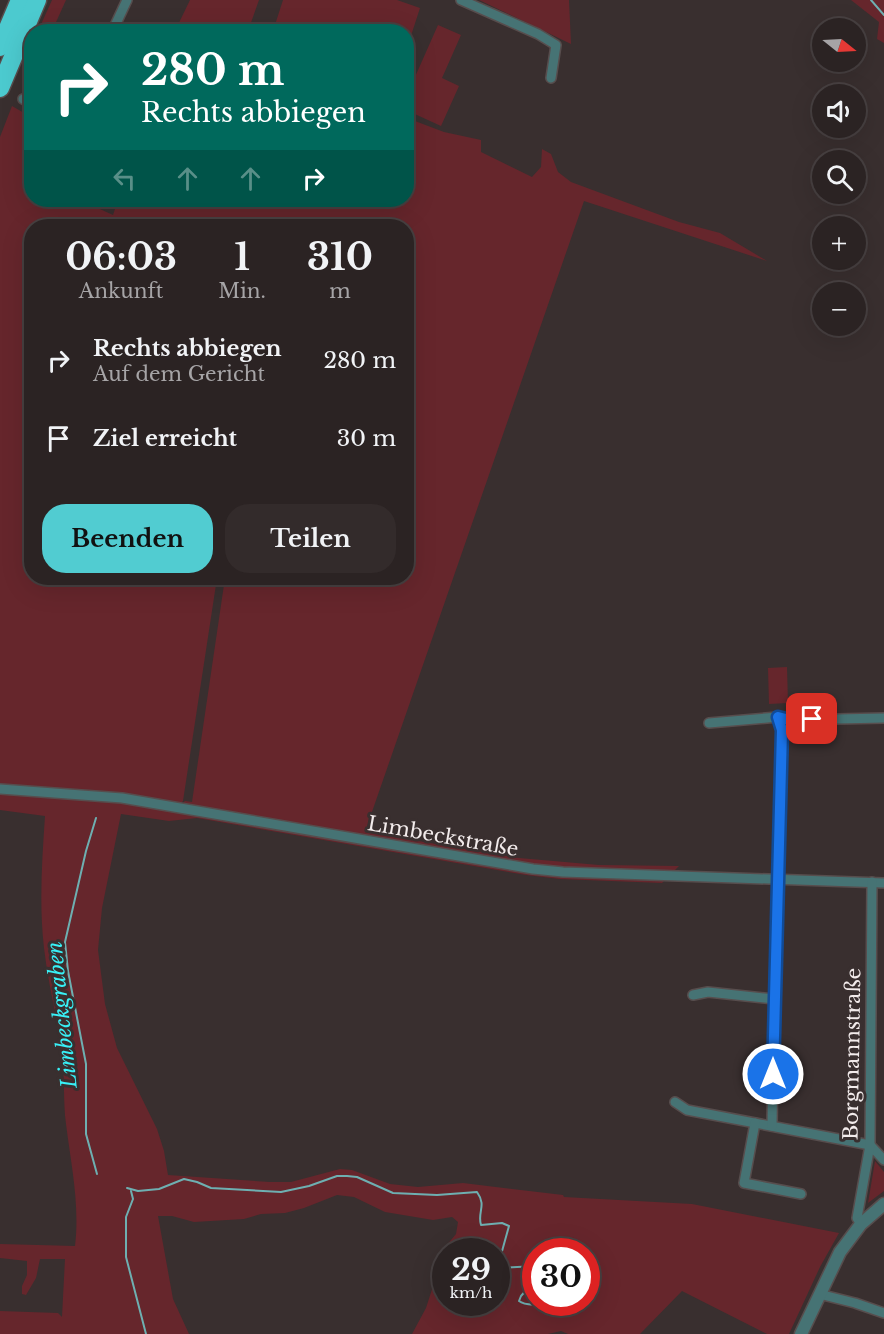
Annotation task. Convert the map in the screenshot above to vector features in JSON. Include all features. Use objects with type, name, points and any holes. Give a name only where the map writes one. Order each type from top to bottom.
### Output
[{"type":"highway","points":[[0,47],[20,0]]},
{"type":"highway","points":[[27,24],[37,0]]},
{"type":"highway","points":[[0,88],[24,31]]},
{"type":"street","points":[[116,24],[128,0]]},
{"type":"street","points":[[461,0],[538,34],[556,45],[551,78]]},
{"type":"street","points":[[709,723],[778,717],[790,720],[884,718]]},
{"type":"street","points":[[772,1126],[782,730],[778,717]]},
{"type":"street","name":"Limbeckstraße","points":[[0,789],[122,798],[533,869],[884,883]]},
{"type":"street","name":"Borgmannstraße","points":[[861,1224],[857,1218],[870,1145],[872,882]]},
{"type":"street","points":[[693,995],[708,992],[774,999]]},
{"type":"street","points":[[675,1102],[687,1110],[870,1145],[884,1160]]},
{"type":"street","points":[[755,1123],[744,1183],[801,1194]]},
{"type":"street","points":[[801,1334],[840,1252],[861,1224],[884,1204]]},
{"type":"street","points":[[819,1294],[884,1313]]},
{"type":"shaded area","points":[[52,0],[66,0],[55,24],[41,24]]},
{"type":"shaded area","points":[[190,0],[259,0],[250,24],[178,24]]},
{"type":"shaded area","points":[[283,0],[397,0],[420,8],[414,26],[414,24],[275,24]]},
{"type":"shaded area","points":[[479,0],[569,0],[571,44]]},
{"type":"shaded area","points":[[851,0],[884,0],[884,43],[877,39],[879,22]]},
{"type":"shaded area","points":[[438,25],[461,35],[442,78],[459,86],[441,126],[414,114],[414,79]]},
{"type":"shaded area","points":[[12,106],[24,113],[24,207],[95,207],[113,215],[116,207],[414,207],[414,121],[444,132],[481,140],[481,152],[532,177],[541,167],[542,149],[551,154],[558,172],[571,182],[679,222],[720,233],[767,261],[584,201],[365,832],[519,858],[599,865],[679,866],[662,883],[560,879],[197,818],[169,821],[121,814],[102,908],[98,950],[105,1004],[117,1048],[157,1129],[168,1175],[291,1182],[340,1169],[352,1170],[390,1184],[418,1187],[463,1183],[563,1195],[564,1197],[692,1204],[839,1233],[820,1267],[789,1334],[767,1334],[682,1291],[640,1334],[568,1334],[561,1331],[548,1334],[412,1334],[426,1308],[432,1289],[432,1316],[510,1316],[510,1238],[453,1238],[456,1234],[458,1222],[452,1217],[433,1220],[385,1212],[354,1197],[337,1195],[285,1213],[261,1214],[244,1219],[194,1222],[172,1216],[158,1216],[173,1299],[189,1334],[0,1334],[0,1311],[58,1313],[62,1317],[65,1259],[40,1259],[36,1278],[26,1295],[22,1294],[22,1286],[27,1275],[27,1261],[0,1258],[0,1244],[75,1246],[74,1185],[65,1115],[62,1056],[42,932],[45,816],[0,810],[0,137]]},
{"type":"shaded area","points":[[787,667],[788,703],[769,704],[768,668]]},
{"type":"shaded area","points":[[875,1161],[884,1172],[884,1191],[868,1203]]},
{"type":"waterway","points":[[871,0],[884,15]]},
{"type":"waterway","name":"Limbeckgraben","points":[[96,818],[65,942],[68,971],[86,1064],[86,1134],[97,1174]]},
{"type":"waterway","name":"Limbeckgraben","points":[[127,1188],[138,1191],[159,1189],[184,1179],[211,1188],[281,1192],[309,1186],[337,1176],[347,1176],[357,1177],[393,1193],[437,1195],[477,1192],[482,1205],[481,1225],[502,1223],[509,1226],[499,1268],[522,1267]]},
{"type":"waterway","points":[[131,1191],[133,1199],[126,1217],[126,1257],[146,1334]]},
{"type":"waterway","name":"Limbeckgraben","points":[[522,1295],[519,1301],[522,1302]]},
{"type":"route","points":[[773,1074],[782,730],[778,717],[790,720],[812,719]]}]
